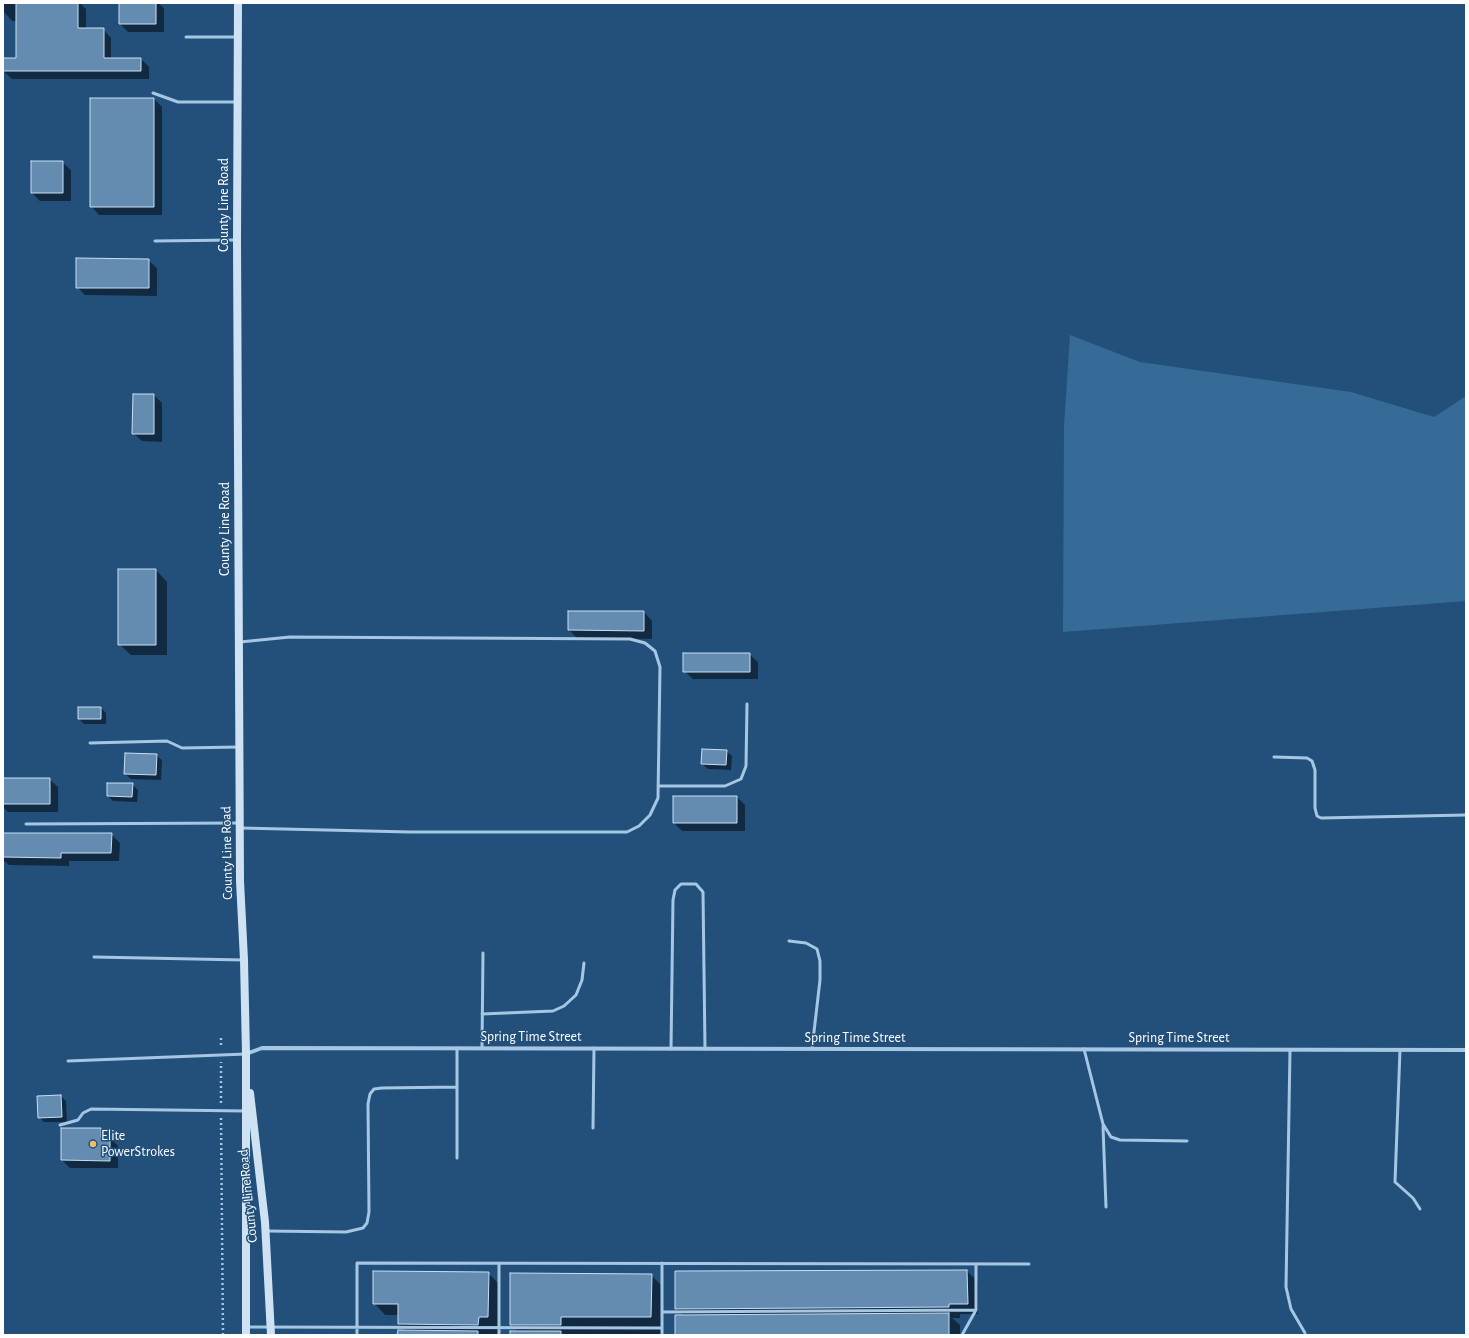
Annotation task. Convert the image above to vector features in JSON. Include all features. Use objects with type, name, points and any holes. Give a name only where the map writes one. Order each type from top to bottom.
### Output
[{"type":"main road","name":"County Line Road","points":[[238,3],[237,240],[239,747],[240,881],[244,960],[246,1054],[246,1331]]},
{"type":"main road","name":"County Line Road","points":[[246,1054],[265,1231],[271,1331]]},
{"type":"street","name":"Spring Time Street","points":[[246,1054],[262,1048],[1466,1050]]},
{"type":"lane","points":[[186,37],[238,37]]},
{"type":"lane","points":[[153,93],[178,102],[238,102]]},
{"type":"lane","points":[[155,241],[237,240]]},
{"type":"lane","points":[[26,824],[240,825],[410,832],[627,832],[639,826],[650,815],[658,798],[660,667],[655,651],[645,643],[630,639],[290,637],[239,642]]},
{"type":"lane","points":[[658,786],[726,786],[741,779],[746,766],[747,704]]},
{"type":"lane","points":[[90,743],[167,741],[182,748],[239,747]]},
{"type":"lane","points":[[1274,757],[1307,758],[1312,761],[1315,770],[1315,808],[1317,816],[1321,818],[1466,815]]},
{"type":"lane","points":[[671,1049],[673,900],[675,890],[681,884],[696,884],[703,892],[705,1049]]},
{"type":"lane","points":[[789,941],[806,943],[816,949],[820,961],[820,980],[812,1049]]},
{"type":"lane","points":[[482,1048],[483,953]]},
{"type":"lane","points":[[94,957],[244,960]]},
{"type":"lane","points":[[482,1014],[552,1011],[564,1006],[576,995],[582,980],[584,963]]},
{"type":"lane","points":[[457,1048],[457,1158]]},
{"type":"lane","points":[[593,1128],[594,1048]]},
{"type":"lane","points":[[1084,1049],[1103,1124],[1106,1207]]},
{"type":"lane","points":[[1290,1050],[1286,1287],[1291,1310],[1305,1333]]},
{"type":"lane","points":[[1400,1050],[1395,1182],[1413,1198],[1420,1208]]},
{"type":"lane","points":[[68,1061],[246,1054]]},
{"type":"lane","points":[[265,1231],[346,1232],[363,1228],[367,1223],[369,1212],[368,1104],[370,1094],[374,1089],[382,1088],[457,1087]]},
{"type":"lane","points":[[60,1125],[78,1120],[83,1113],[91,1109],[246,1111]]},
{"type":"lane","points":[[1103,1124],[1111,1137],[1120,1140],[1187,1141]]},
{"type":"lane","points":[[357,1335],[357,1263],[1029,1264]]},
{"type":"lane","points":[[499,1263],[499,1335]]},
{"type":"lane","points":[[662,1263],[662,1335]]},
{"type":"lane","points":[[962,1335],[976,1310],[976,1264]]},
{"type":"lane","points":[[662,1312],[976,1310]]},
{"type":"lane","points":[[246,1331],[357,1328],[662,1328]]},
{"type":"path","points":[[221,1038],[223,1335]]},
{"type":"shaded area","points":[[1070,335],[1140,362],[1351,392],[1434,417],[1466,396],[1466,601],[1063,632],[1064,426]]},
{"type":"building","points":[[16,3],[78,3],[78,28],[104,28],[104,58],[141,58],[141,71],[3,71],[3,58],[16,58]]},
{"type":"building","points":[[119,3],[156,3],[156,24],[119,24]]},
{"type":"building","points":[[90,98],[154,98],[154,207],[90,207]]},
{"type":"building","points":[[31,161],[63,161],[63,193],[31,193]]},
{"type":"building","points":[[76,258],[149,259],[149,288],[76,288]]},
{"type":"building","points":[[133,394],[154,394],[154,434],[132,434]]},
{"type":"building","points":[[118,569],[156,569],[156,645],[118,645]]},
{"type":"building","points":[[568,611],[644,611],[644,631],[568,630]]},
{"type":"building","points":[[683,653],[750,653],[750,672],[683,672]]},
{"type":"building","points":[[78,707],[101,707],[101,719],[78,719]]},
{"type":"building","points":[[702,749],[727,750],[726,765],[701,764]]},
{"type":"building","points":[[125,753],[157,754],[156,775],[124,774]]},
{"type":"building","points":[[3,778],[50,778],[50,804],[3,804]]},
{"type":"building","points":[[107,783],[133,783],[132,797],[107,796]]},
{"type":"building","points":[[673,796],[737,796],[737,823],[673,823]]},
{"type":"building","points":[[3,833],[112,833],[111,853],[61,853],[61,858],[3,857]]},
{"type":"building","points":[[61,1095],[62,1117],[38,1118],[37,1096]]},
{"type":"building","points":[[61,1128],[101,1128],[101,1137],[110,1137],[110,1161],[61,1160]]},
{"type":"building","points":[[967,1270],[968,1304],[949,1304],[949,1307],[675,1309],[675,1271]]},
{"type":"building","points":[[373,1271],[489,1272],[488,1317],[479,1317],[478,1325],[398,1324],[398,1304],[373,1304]]},
{"type":"building","points":[[510,1273],[652,1274],[651,1317],[561,1317],[561,1325],[510,1325]]},
{"type":"building","points":[[949,1313],[949,1335],[675,1335],[675,1315]]},
{"type":"building","points":[[398,1330],[478,1331],[478,1335],[397,1335]]},
{"type":"building","points":[[510,1331],[561,1331],[561,1335],[510,1335]]},
{"type":"place","name":"Elite PowerStrokes","points":[[93,1144]]}]
